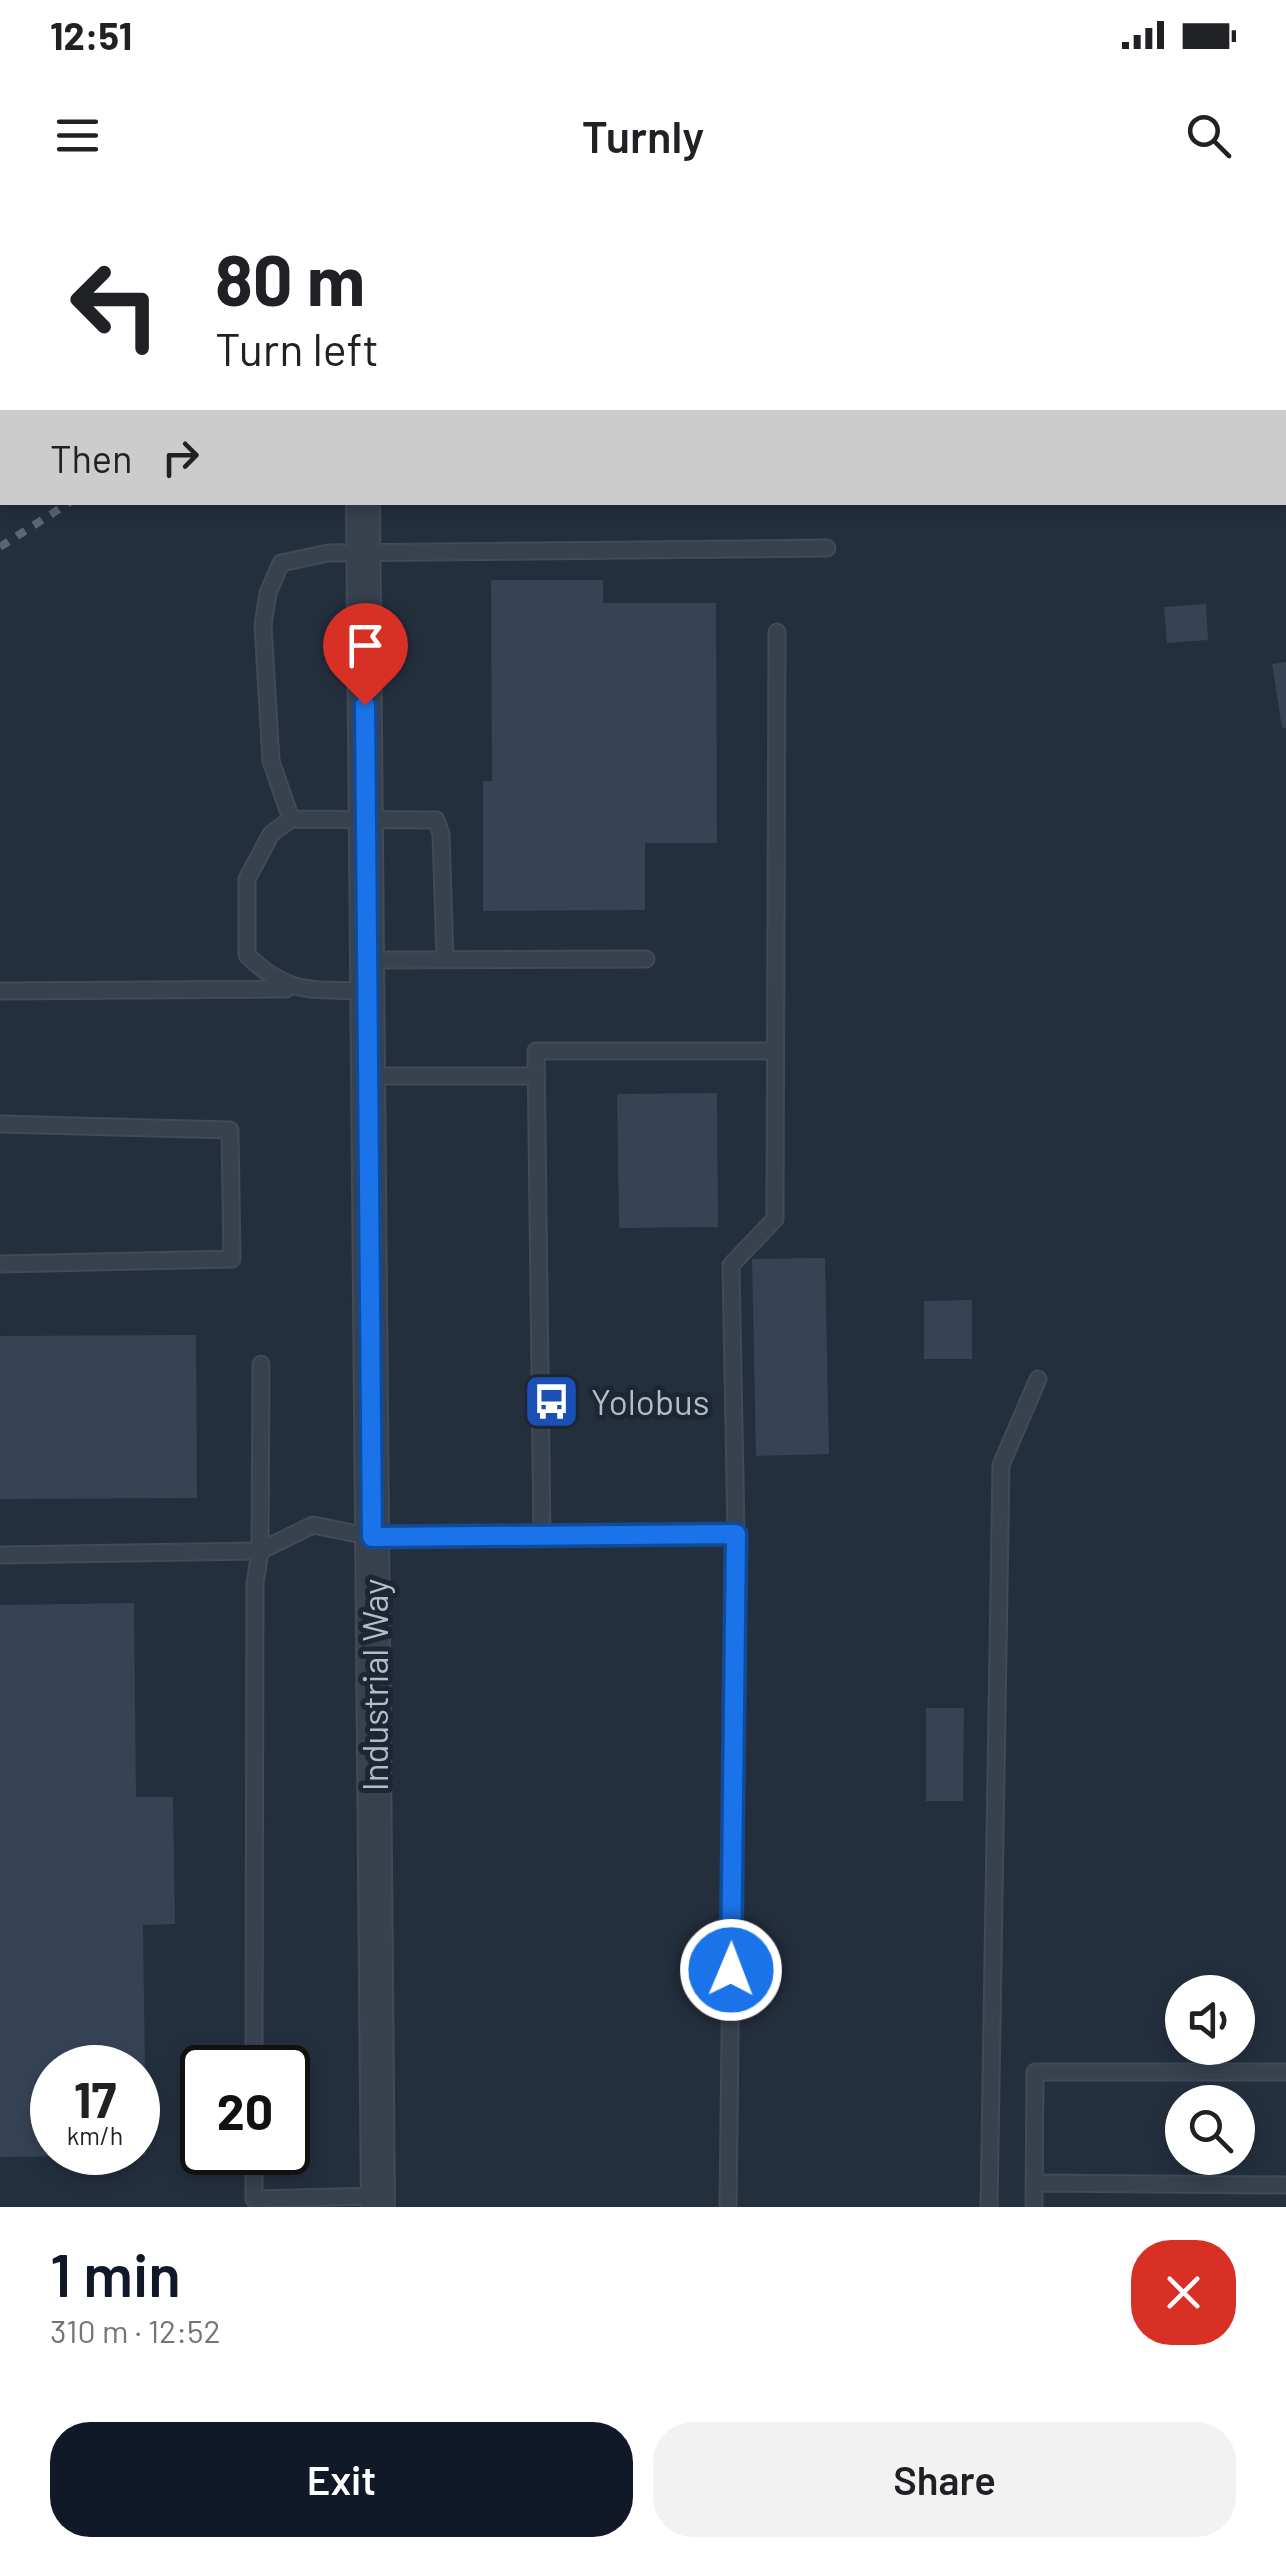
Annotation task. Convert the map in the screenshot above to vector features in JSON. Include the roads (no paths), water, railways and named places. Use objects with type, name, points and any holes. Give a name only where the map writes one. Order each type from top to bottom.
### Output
[{"type":"street","name":"Industrial Way","points":[[363,505],[378,2201]]},
{"type":"lane","points":[[291,819],[271,761],[263,625],[268,592],[281,562],[328,554],[827,548]]},
{"type":"lane","points":[[728,2207],[736,1534],[731,1266],[775,1219],[777,632]]},
{"type":"lane","points":[[301,989],[271,979],[247,955],[247,879],[271,834],[291,819],[436,820],[440,834],[445,959]]},
{"type":"lane","points":[[0,992],[301,989],[445,959],[646,958]]},
{"type":"lane","points":[[542,1536],[536,1051],[774,1051]]},
{"type":"lane","points":[[368,1076],[536,1076]]},
{"type":"lane","points":[[0,1124],[230,1130],[232,1259],[0,1264]]},
{"type":"lane","points":[[254,2045],[255,1584],[260,1550],[261,1364]]},
{"type":"lane","points":[[988,2207],[1001,1465],[1038,1380]]},
{"type":"lane","points":[[0,1555],[260,1550],[314,1525],[372,1537],[736,1534]]},
{"type":"lane","points":[[1034,2207],[1035,2072],[1286,2072]]},
{"type":"lane","points":[[254,2175],[254,2199],[378,2201]]},
{"type":"lane","points":[[1036,2183],[1286,2185]]},
{"type":"railway","points":[[0,547],[65,505]]},
{"type":"place","name":"Yolobus","points":[[552,1401]]}]
